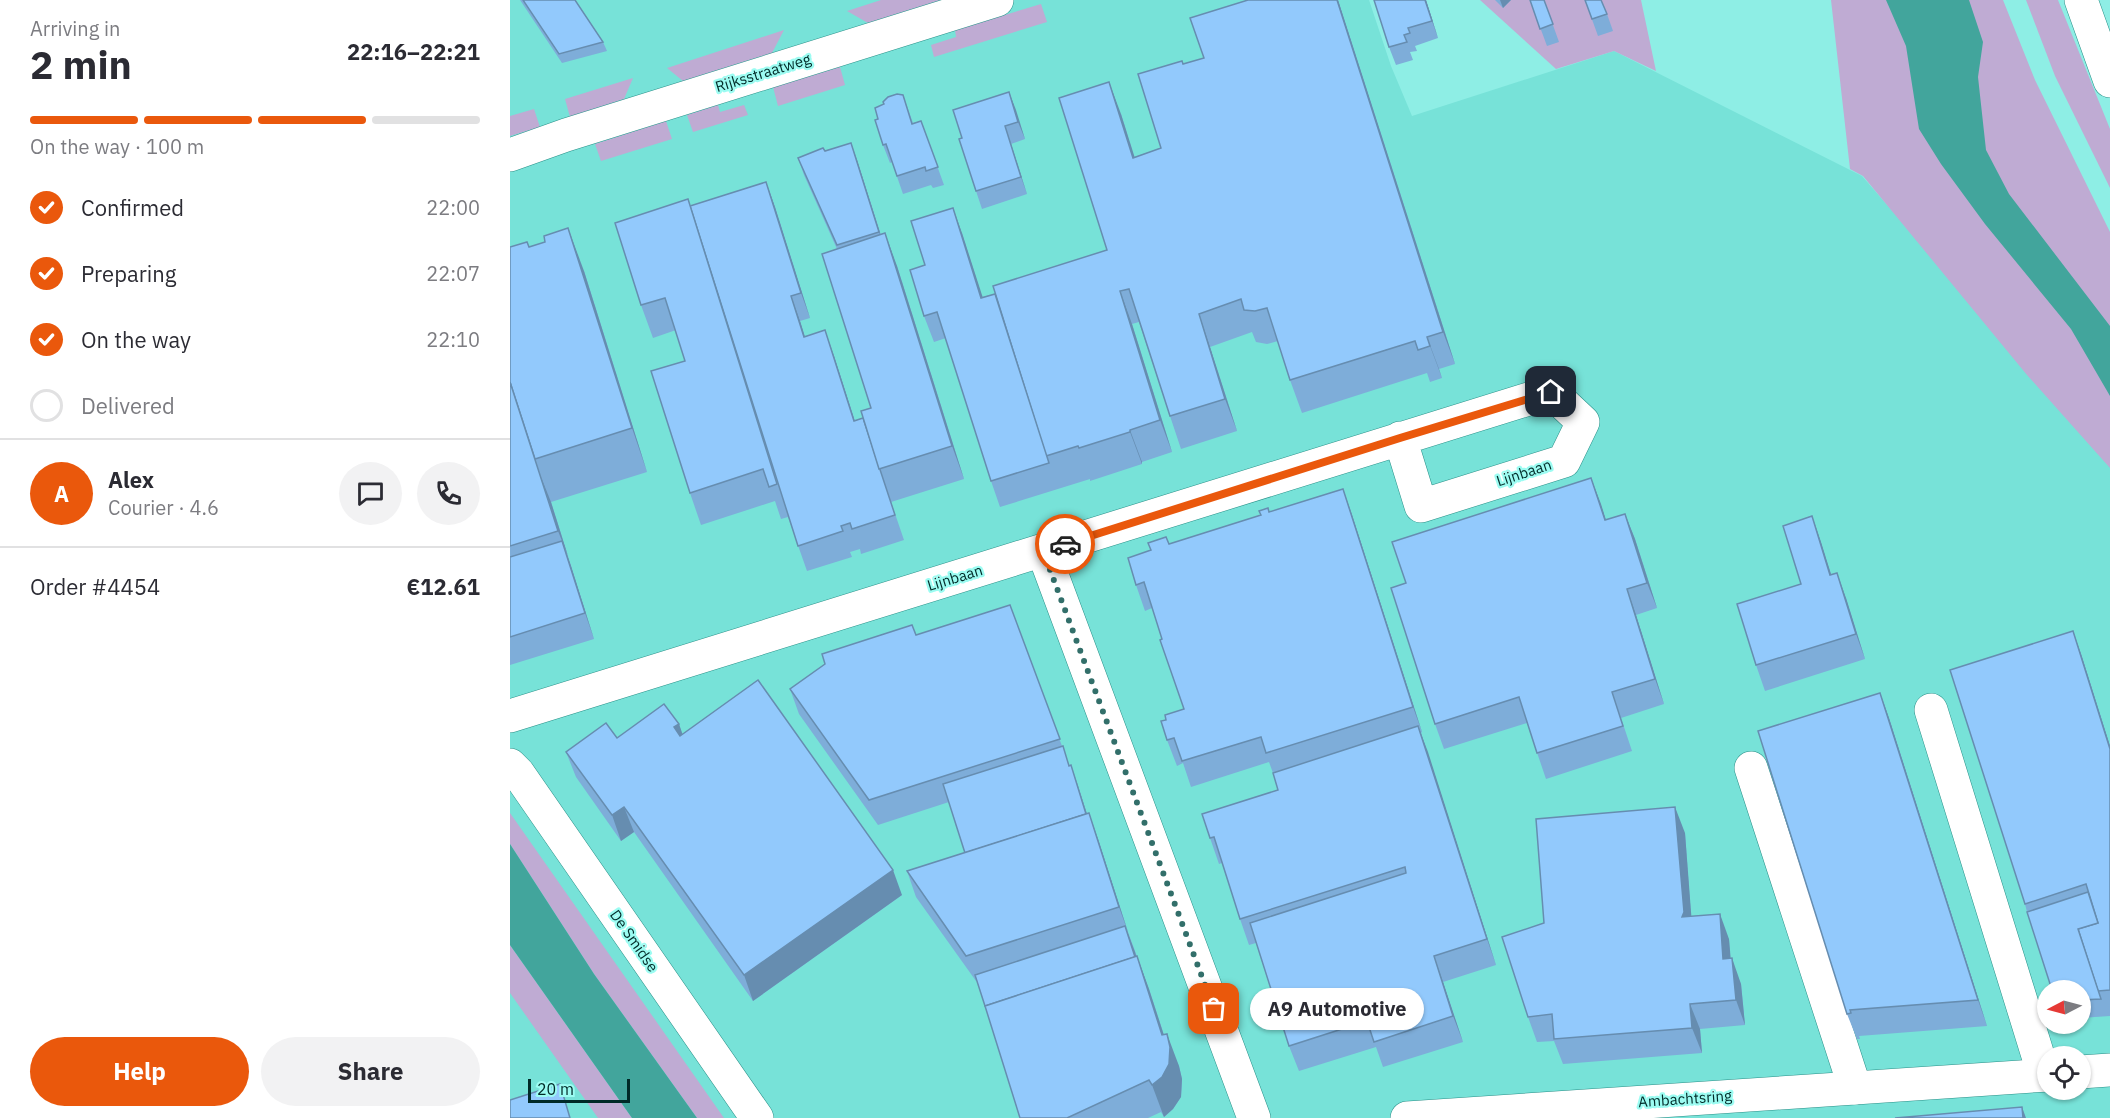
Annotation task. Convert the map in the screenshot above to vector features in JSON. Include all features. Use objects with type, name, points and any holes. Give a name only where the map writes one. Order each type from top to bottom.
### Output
[{"type":"street","name":"Rijksstraatweg","points":[[516,151],[997,0]]},
{"type":"street","points":[[2081,0],[2110,81]]},
{"type":"street","name":"Lijnbaan","points":[[510,716],[1400,438],[1551,392],[1583,422],[1564,461],[1421,506],[1400,438]]},
{"type":"street","points":[[1043,551],[1254,1118]]},
{"type":"street","name":"Ambachtsring","points":[[1930,710],[2037,1047]]},
{"type":"street","name":"De Smidse","points":[[510,765],[518,773],[757,1118]]},
{"type":"street","points":[[1751,768],[1855,1088]]},
{"type":"street","points":[[2091,1071],[2110,1070]]},
{"type":"street","name":"Ambachtsring","points":[[1407,1118],[2037,1076]]},
{"type":"shaded area","points":[[510,0],[1369,0],[1391,66],[1412,116],[1614,51],[1862,176],[2110,462],[2110,1118],[510,1118]]},
{"type":"shaded area","points":[[881,0],[941,0],[868,23],[847,11]]},
{"type":"shaded area","points":[[1480,0],[1641,0],[1656,71],[1614,51],[1556,69]]},
{"type":"shaded area","points":[[1831,0],[2003,0],[2035,80],[2110,232],[2110,468],[2027,375],[1863,176],[1850,169]]},
{"type":"shaded area","points":[[1886,0],[1969,0],[1983,42],[1978,77],[1986,150],[2009,194],[2110,326],[2110,396],[2071,329],[1985,224],[1941,164],[1919,129],[1906,46]]},
{"type":"shaded area","points":[[2026,0],[2058,0],[2110,129],[2110,188],[2055,76]]},
{"type":"shaded area","points":[[1041,4],[1047,22],[934,57],[931,45],[956,37],[955,30]]},
{"type":"shaded area","points":[[784,30],[772,53],[683,81],[667,68]]},
{"type":"shaded area","points":[[840,67],[845,85],[778,106],[773,87]]},
{"type":"shaded area","points":[[633,78],[624,99],[570,117],[565,99]]},
{"type":"shaded area","points":[[718,105],[720,112],[744,105],[748,115],[693,132],[687,115]]},
{"type":"shaded area","points":[[534,109],[540,127],[510,136],[510,116]]},
{"type":"shaded area","points":[[666,121],[672,139],[601,161],[595,144]]},
{"type":"shaded area","points":[[510,813],[724,1118],[697,1118],[594,974],[510,844]]},
{"type":"shaded area","points":[[510,844],[594,974],[697,1118],[632,1118],[510,945]]},
{"type":"shaded area","points":[[510,945],[632,1118],[598,1118],[510,993]]},
{"type":"building","points":[[523,0],[575,0],[603,42],[559,54]]},
{"type":"building","points":[[1248,0],[1337,0],[1443,332],[1427,337],[1430,346],[1418,350],[1415,341],[1290,380],[1267,308],[1255,311],[1244,310],[1241,299],[1199,314],[1225,399],[1170,416],[1129,289],[1120,291],[1160,420],[1130,430],[1130,432],[1046,456],[993,286],[1107,250],[1059,98],[1109,82],[1133,158],[1161,148],[1138,74],[1182,61],[1183,64],[1204,58],[1190,18]]},
{"type":"building","points":[[1374,0],[1425,0],[1432,21],[1408,28],[1410,33],[1404,35],[1407,42],[1389,47]]},
{"type":"building","points":[[1530,0],[1544,0],[1553,24],[1540,29]]},
{"type":"building","points":[[1585,0],[1601,0],[1607,14],[1592,19]]},
{"type":"building","points":[[1009,92],[1018,122],[1005,126],[1021,177],[976,191],[959,139],[962,138],[953,110]]},
{"type":"building","points":[[903,95],[912,124],[921,121],[938,167],[926,171],[925,167],[897,176],[886,144],[883,145],[875,120],[878,119],[875,108],[884,104],[883,102],[888,97]]},
{"type":"building","points":[[851,143],[879,232],[837,245],[798,158],[823,148],[825,151]]},
{"type":"building","points":[[766,182],[801,293],[791,296],[804,337],[825,330],[854,421],[863,418],[895,515],[852,529],[850,523],[841,526],[843,531],[798,546],[690,206]]},
{"type":"building","points":[[688,199],[777,484],[769,487],[763,469],[690,493],[651,371],[685,361],[665,298],[641,305],[615,223]]},
{"type":"building","points":[[953,208],[981,298],[995,294],[1049,463],[991,481],[937,312],[924,316],[910,270],[925,265],[911,221]]},
{"type":"building","points":[[568,228],[632,428],[535,459],[510,382],[510,247],[527,242],[529,247],[545,242],[544,236]]},
{"type":"building","points":[[885,233],[952,446],[879,469],[861,411],[871,408],[822,254]]},
{"type":"building","points":[[510,382],[558,531],[510,546]]},
{"type":"building","points":[[1591,478],[1605,520],[1625,514],[1647,583],[1627,589],[1655,679],[1612,692],[1623,726],[1537,753],[1519,697],[1435,724],[1391,588],[1406,583],[1392,542]]},
{"type":"building","points":[[1343,489],[1413,707],[1266,753],[1261,737],[1182,761],[1174,738],[1167,740],[1161,721],[1166,720],[1165,715],[1184,709],[1160,640],[1162,639],[1144,582],[1136,585],[1128,558],[1151,550],[1148,543],[1166,537],[1169,544],[1261,515],[1259,511],[1268,508],[1269,512]]},
{"type":"building","points":[[1812,516],[1830,575],[1837,573],[1856,634],[1756,665],[1737,604],[1801,584],[1783,526]]},
{"type":"building","points":[[562,541],[585,613],[510,637],[510,557]]},
{"type":"building","points":[[1010,605],[1060,739],[869,800],[790,689],[825,664],[822,654],[912,625],[916,635]]},
{"type":"building","points":[[2073,631],[2110,749],[2110,990],[2098,991],[2078,929],[2098,923],[2086,884],[2025,904],[1950,670]]},
{"type":"building","points":[[758,680],[893,870],[744,975],[624,807],[612,815],[566,752],[606,723],[617,738],[664,704],[679,724],[674,727],[680,736]]},
{"type":"building","points":[[1880,693],[1978,1000],[1850,1010],[1851,1013],[1847,1014],[1758,731]]},
{"type":"building","points":[[1418,726],[1487,939],[1434,956],[1453,1016],[1374,1042],[1367,1021],[1289,1046],[1250,923],[1406,873],[1405,867],[1240,919],[1214,837],[1210,838],[1202,814],[1278,790],[1273,773]]},
{"type":"building","points":[[1063,746],[1086,814],[965,853],[943,784]]},
{"type":"building","points":[[1675,807],[1684,912],[1682,917],[1720,914],[1723,959],[1732,958],[1736,1000],[1690,1004],[1692,1028],[1554,1039],[1552,1014],[1528,1017],[1502,937],[1544,923],[1536,819]]},
{"type":"building","points":[[1089,813],[1119,907],[966,956],[907,871]]},
{"type":"building","points":[[2088,892],[2098,923],[2078,929],[2101,999],[2091,999],[2091,980],[2049,980],[2027,912]]},
{"type":"building","points":[[1125,926],[1135,957],[985,1006],[975,975]]},
{"type":"building","points":[[1137,956],[1162,1035],[1167,1034],[1170,1047],[1169,1064],[1162,1077],[1152,1085],[1149,1080],[1067,1118],[1020,1118],[985,1006]]},
{"type":"building","points":[[560,1084],[570,1118],[510,1118],[510,1100]]},
{"type":"building","points":[[2022,1107],[2023,1118],[1895,1118]]},
{"type":"way so far","points":[[1065,544],[1043,551],[1214,1009]]},
{"type":"place","name":"A9 Automotive","points":[[1214,1009]]},
{"type":"route","points":[[1065,544],[1551,392]]}]
